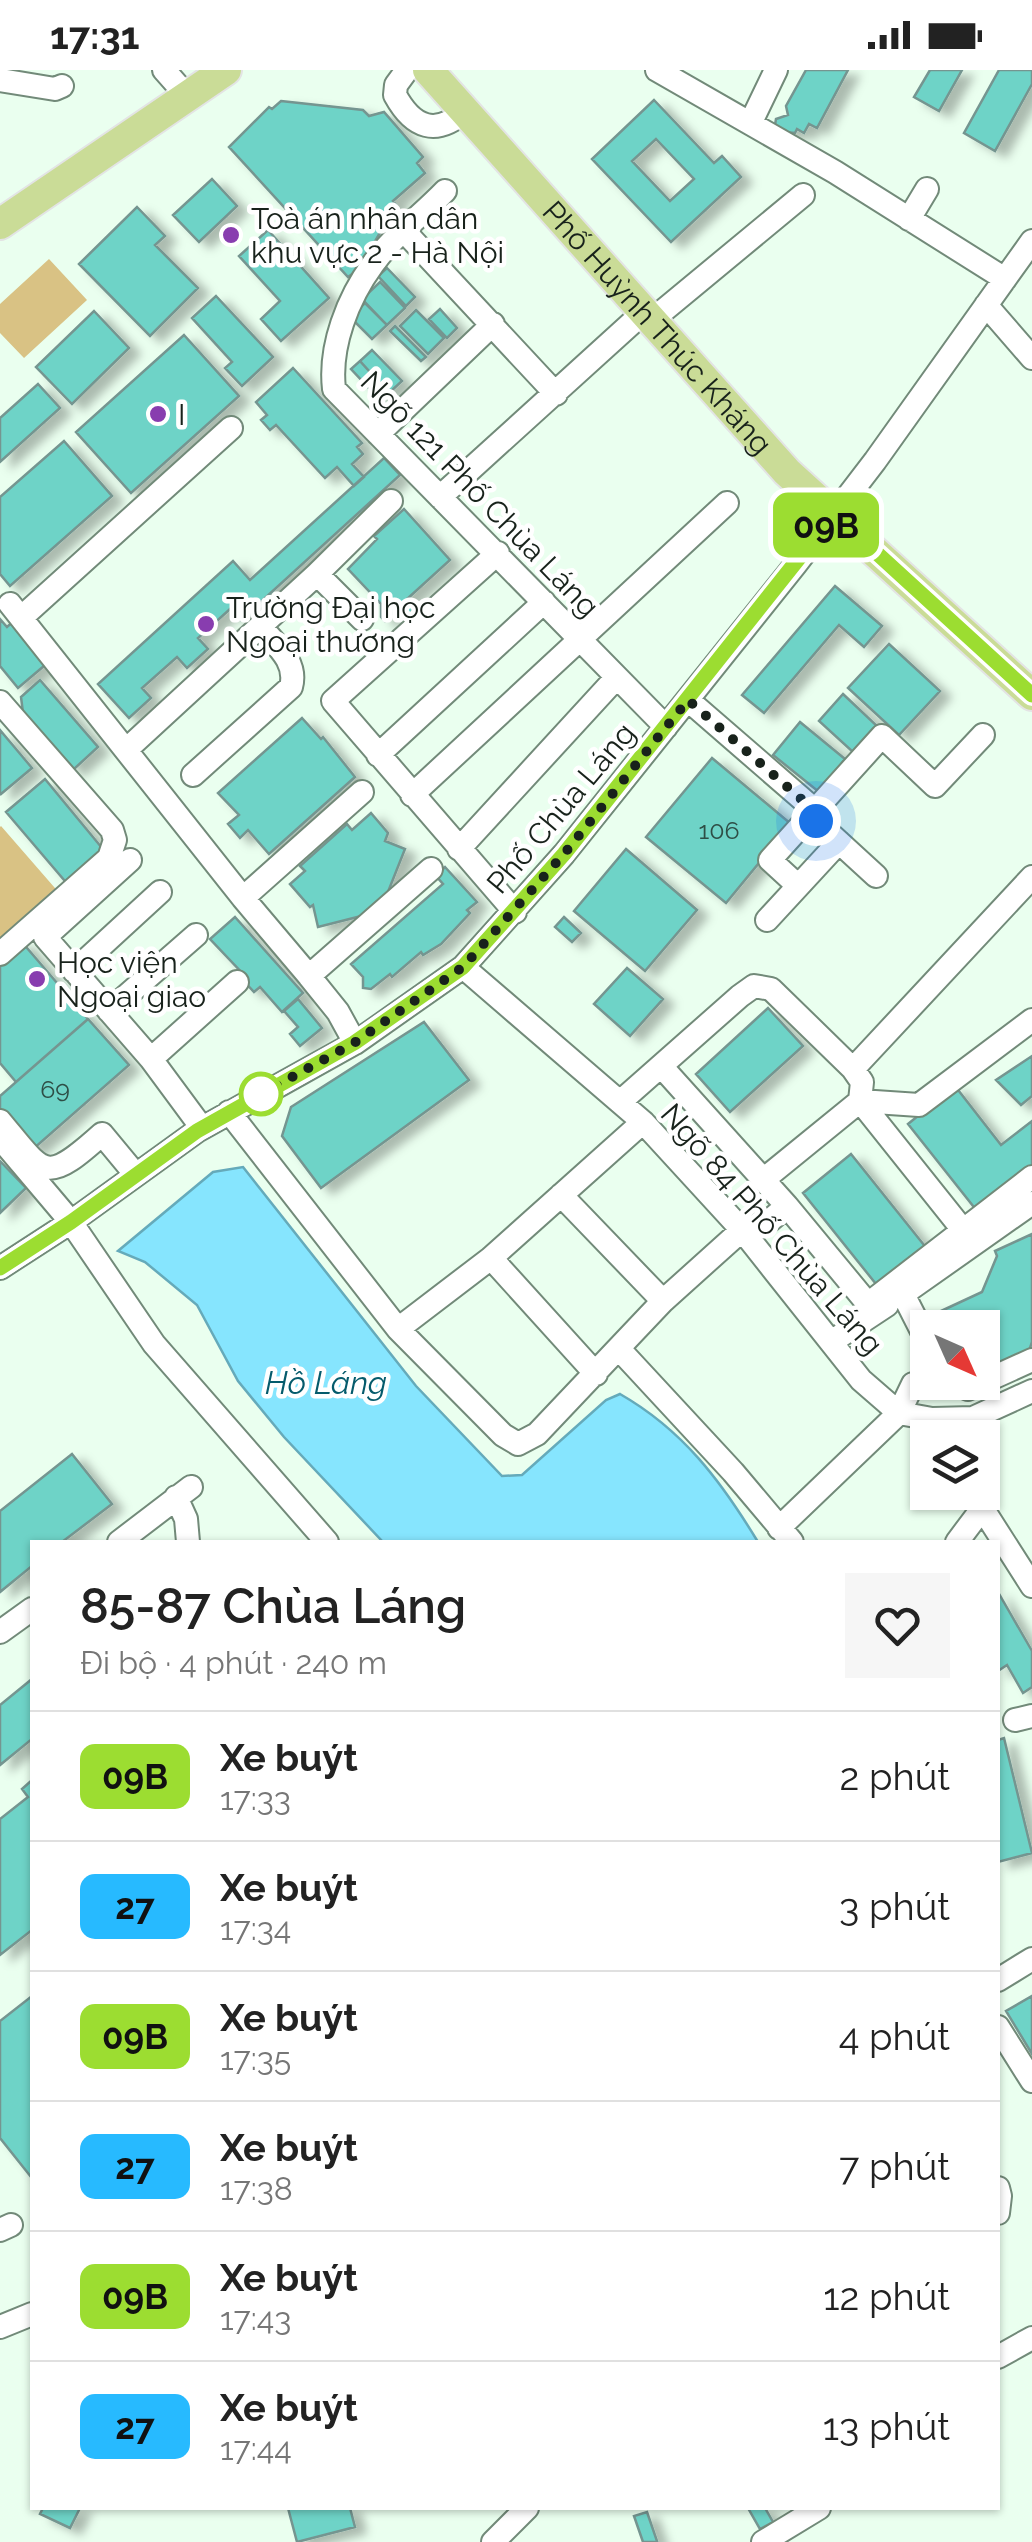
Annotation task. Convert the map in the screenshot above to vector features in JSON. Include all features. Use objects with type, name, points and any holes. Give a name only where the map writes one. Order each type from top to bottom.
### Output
[{"type":"main road","points":[[0,224],[226,70]]},
{"type":"main road","name":"Phố Huỳnh Thúc Kháng","points":[[428,70],[787,472],[1032,695]]},
{"type":"street","points":[[164,70],[187,96]]},
{"type":"street","points":[[407,70],[396,84],[394,94],[424,126],[443,127],[466,110]]},
{"type":"street","points":[[656,70],[751,122],[1005,279]]},
{"type":"street","points":[[751,122],[776,70]]},
{"type":"street","points":[[0,80],[54,89],[68,75]]},
{"type":"street","points":[[909,219],[927,189]]},
{"type":"street","name":"Ngõ 121 Phố Chùa Láng","points":[[445,192],[374,263],[353,300],[336,342],[334,388],[666,728]]},
{"type":"street","points":[[440,497],[648,315],[802,195]]},
{"type":"street","points":[[405,232],[556,394]]},
{"type":"street","name":"Phố Chùa Láng","points":[[0,1268],[202,1128],[354,1043],[463,967],[515,912],[666,728],[834,514],[1032,241]]},
{"type":"street","points":[[986,305],[1032,358]]},
{"type":"street","points":[[378,434],[493,324]]},
{"type":"street","points":[[230,428],[16,610],[242,898],[310,976],[338,1012],[354,1043]]},
{"type":"street","points":[[126,750],[391,501]]},
{"type":"street","points":[[412,794],[727,503]]},
{"type":"street","points":[[498,553],[332,701],[515,912]]},
{"type":"street","points":[[317,574],[362,619]]},
{"type":"street","points":[[378,755],[544,602]]},
{"type":"street","points":[[193,775],[291,687],[291,663],[260,626]]},
{"type":"street","points":[[459,849],[617,676]]},
{"type":"street","points":[[688,700],[816,812],[816,821],[876,876]]},
{"type":"street","points":[[0,702],[18,735],[112,830],[114,840],[109,858],[33,936]]},
{"type":"street","points":[[794,882],[770,860],[882,736],[935,786],[983,735]]},
{"type":"street","points":[[242,898],[362,792]]},
{"type":"street","points":[[766,920],[839,842]]},
{"type":"street","points":[[0,954],[33,936],[130,860]]},
{"type":"street","points":[[310,976],[431,869]]},
{"type":"street","points":[[853,1069],[1030,885]]},
{"type":"street","points":[[74,971],[160,892]]},
{"type":"street","points":[[109,1011],[196,934]]},
{"type":"street","points":[[33,936],[74,971],[151,1059],[202,1128]]},
{"type":"street","name":"Ngõ 84 Phố Chùa Láng","points":[[463,967],[643,1122],[742,1230],[862,1380],[898,1413]]},
{"type":"street","points":[[151,1059],[237,982]]},
{"type":"street","points":[[620,1102],[754,986],[771,989],[853,1069],[862,1082],[860,1101],[963,1230]]},
{"type":"street","points":[[763,1180],[860,1101],[919,1105],[1032,1020]]},
{"type":"street","points":[[661,1066],[868,1304],[1032,1176]]},
{"type":"street","points":[[230,1112],[398,1329],[503,1435],[518,1444],[537,1434],[664,1301],[742,1230],[768,1222],[786,1206]]},
{"type":"street","points":[[0,1122],[38,1166],[49,1168],[72,1161],[102,1134],[136,1175]]},
{"type":"street","points":[[398,1329],[491,1258],[643,1122]]},
{"type":"street","points":[[0,1138],[71,1222],[154,1344],[325,1540]]},
{"type":"street","points":[[561,1196],[664,1301]]},
{"type":"street","points":[[831,1342],[1032,1203]]},
{"type":"street","points":[[491,1258],[596,1374]]},
{"type":"street","points":[[903,1294],[911,1310]]},
{"type":"street","points":[[620,1349],[785,1535],[898,1413],[910,1390]]},
{"type":"street","points":[[1000,1374],[1032,1360]]},
{"type":"street","points":[[966,1420],[1032,1391]]},
{"type":"street","points":[[898,1413],[916,1420]]},
{"type":"street","points":[[123,1540],[184,1492],[188,1540]]},
{"type":"street","points":[[958,1540],[972,1510]]},
{"type":"street","points":[[982,1510],[1032,1586]]},
{"type":"street","points":[[0,1632],[30,1610]]},
{"type":"street","points":[[1000,1979],[1032,1959]]},
{"type":"street","points":[[1000,2030],[1032,2081]]},
{"type":"street","points":[[0,2327],[30,2315]]},
{"type":"street","points":[[1000,2356],[1032,2338]]},
{"type":"street","points":[[493,2542],[525,2510]]},
{"type":"street","points":[[764,2542],[816,2510]]},
{"type":"shaded area","points":[[49,259],[87,300],[24,358],[0,333],[0,304]]},
{"type":"shaded area","points":[[0,827],[61,895],[0,948]]},
{"type":"water","name":"Hồ Láng","points":[[243,1167],[416,1386],[502,1476],[522,1475],[606,1400],[620,1394],[663,1424],[699,1459],[757,1540],[381,1540],[284,1437],[238,1381],[197,1305],[145,1262],[118,1251],[213,1172]]},
{"type":"building","points":[[806,70],[848,70],[817,128],[809,124],[804,133],[797,129],[795,133],[784,132],[775,125],[776,119],[788,115],[786,106]]},
{"type":"building","points":[[930,70],[962,70],[939,111],[914,97]]},
{"type":"building","points":[[999,70],[1032,70],[1032,84],[995,151],[964,133]]},
{"type":"building","points":[[654,100],[714,163],[722,156],[741,177],[671,242],[592,159]],"holes":[[[656,139],[694,179],[670,201],[632,161]]]},
{"type":"building","points":[[281,101],[363,110],[369,116],[384,112],[423,157],[417,163],[425,173],[393,201],[396,205],[359,269],[348,277],[229,147],[269,107],[272,109]]},
{"type":"building","points":[[212,179],[237,206],[199,242],[173,215]]},
{"type":"building","points":[[137,207],[165,236],[155,245],[198,288],[150,336],[79,264]]},
{"type":"building","points":[[268,230],[329,298],[281,341],[261,319],[280,301],[239,256]]},
{"type":"building","points":[[387,268],[415,297],[406,306],[378,276]]},
{"type":"building","points":[[380,282],[405,308],[387,325],[362,299]]},
{"type":"building","points":[[216,296],[273,357],[242,386],[225,368],[232,362],[192,318]]},
{"type":"building","points":[[365,303],[387,325],[372,339],[350,317]]},
{"type":"building","points":[[440,309],[457,328],[447,338],[429,319]]},
{"type":"building","points":[[416,310],[444,338],[428,354],[400,326]]},
{"type":"building","points":[[94,311],[129,348],[72,404],[36,367]]},
{"type":"building","points":[[395,326],[426,357],[421,361],[390,331]]},
{"type":"building","name":"I","points":[[184,335],[239,396],[131,493],[76,432]]},
{"type":"building","points":[[372,350],[402,381],[389,393],[360,361]]},
{"type":"building","points":[[360,361],[389,393],[381,401],[351,369]]},
{"type":"building","points":[[293,368],[362,443],[357,447],[363,454],[352,464],[364,477],[354,486],[337,467],[325,478],[276,425],[270,430],[261,420],[267,415],[256,402]]},
{"type":"building","points":[[38,384],[60,408],[0,462],[0,418]]},
{"type":"building","points":[[64,441],[112,496],[10,586],[0,574],[0,497]]},
{"type":"building","points":[[384,458],[400,475],[241,620],[230,609],[198,638],[208,649],[187,668],[177,657],[142,688],[151,698],[129,718],[98,684],[233,561],[250,580]]},
{"type":"building","points":[[404,509],[450,560],[406,600],[413,609],[409,617],[400,617],[395,611],[385,621],[381,604],[348,569],[377,539],[374,536]]},
{"type":"building","points":[[835,586],[882,626],[864,647],[839,625],[764,713],[742,695]]},
{"type":"building","points":[[0,619],[7,627],[16,619],[51,660],[18,688],[0,666]]},
{"type":"building","points":[[889,644],[940,691],[899,735],[848,688]]},
{"type":"building","points":[[40,680],[98,747],[73,770],[23,713],[21,697]]},
{"type":"building","points":[[843,694],[877,726],[854,753],[819,721]]},
{"type":"building","points":[[302,718],[355,777],[269,854],[248,830],[240,838],[228,824],[239,815],[218,793]]},
{"type":"building","points":[[800,722],[845,759],[819,792],[773,755]]},
{"type":"building","points":[[0,730],[32,768],[1,794],[0,792]]},
{"type":"building","points":[[712,758],[791,824],[726,903],[646,837]]},
{"type":"building","points":[[45,779],[107,854],[70,887],[6,812]]},
{"type":"building","points":[[371,813],[388,833],[385,841],[405,849],[382,907],[377,912],[318,927],[313,905],[310,907],[290,884],[305,871],[300,866],[347,824],[352,830]]},
{"type":"building","points":[[626,849],[697,910],[645,971],[574,911]]},
{"type":"building","points":[[445,867],[477,902],[467,910],[470,913],[441,944],[423,955],[421,952],[371,989],[363,988],[363,977],[351,964],[443,884],[436,876]]},
{"type":"building","points":[[235,917],[303,993],[282,1012],[260,987],[254,992],[242,979],[245,976],[210,939]]},
{"type":"building","points":[[564,917],[581,933],[572,942],[555,927]]},
{"type":"building","points":[[21,941],[88,1019],[16,1082],[0,1063],[0,959]]},
{"type":"building","points":[[627,968],[663,999],[630,1036],[594,1004]]},
{"type":"building","points":[[298,999],[322,1028],[300,1046],[290,1034],[298,1027],[284,1011]]},
{"type":"building","points":[[768,1008],[803,1046],[730,1112],[696,1074]]},
{"type":"building","points":[[88,1019],[129,1065],[32,1150],[0,1114],[0,1096]]},
{"type":"building","points":[[424,1022],[469,1080],[321,1188],[282,1136],[291,1107]]},
{"type":"building","points":[[1032,1056],[1032,1096],[1021,1105],[996,1080]]},
{"type":"building","points":[[955,1086],[1001,1145],[1032,1121],[1032,1168],[977,1211],[908,1124]]},
{"type":"building","points":[[851,1154],[928,1250],[880,1289],[803,1193]]},
{"type":"building","points":[[0,1161],[26,1188],[0,1213]]},
{"type":"building","points":[[1032,1234],[1032,1342],[1028,1354],[1000,1367],[1000,1310],[943,1310],[982,1292],[997,1256],[995,1251]]},
{"type":"building","points":[[72,1454],[112,1504],[65,1540],[30,1540],[30,1568],[0,1592],[0,1511]]},
{"type":"building","points":[[1000,1595],[1032,1651],[1032,1687],[1023,1693],[1007,1665],[1000,1670]]},
{"type":"building","points":[[30,1681],[30,1741],[0,1765],[0,1705]]},
{"type":"building","points":[[1004,1738],[1032,1853],[1000,1861],[1000,1739]]},
{"type":"building","points":[[30,1782],[30,1932],[0,1955],[0,1819],[28,1797],[22,1789]]},
{"type":"building","points":[[1032,1996],[1032,2054],[1006,2011]]},
{"type":"building","points":[[30,1998],[30,2176],[0,2138],[0,2021]]},
{"type":"building","points":[[42,2510],[79,2510],[70,2528],[40,2514]]},
{"type":"building","points":[[289,2510],[351,2510],[355,2527],[297,2542]]},
{"type":"building","points":[[749,2510],[766,2510],[773,2522],[760,2529]]},
{"type":"building","points":[[647,2512],[655,2542],[643,2542],[634,2516]]},
{"type":"bus line","name":"09B","points":[[0,1268],[197,1131],[354,1043],[463,967],[564,854],[834,514],[1032,695]]},
{"type":"place","name":"Toà án nhân dân khu vực 2 - Hà Nội","points":[[231,235]]},
{"type":"place","name":"I","points":[[158,414]]},
{"type":"place","name":"Trường Đại học Ngoại thương","points":[[206,624]]},
{"type":"place","name":"Học viện Ngoại giao","points":[[37,979]]},
{"type":"route","points":[[261,1094],[354,1043],[463,967],[564,854],[688,700],[816,812],[816,821]]}]
